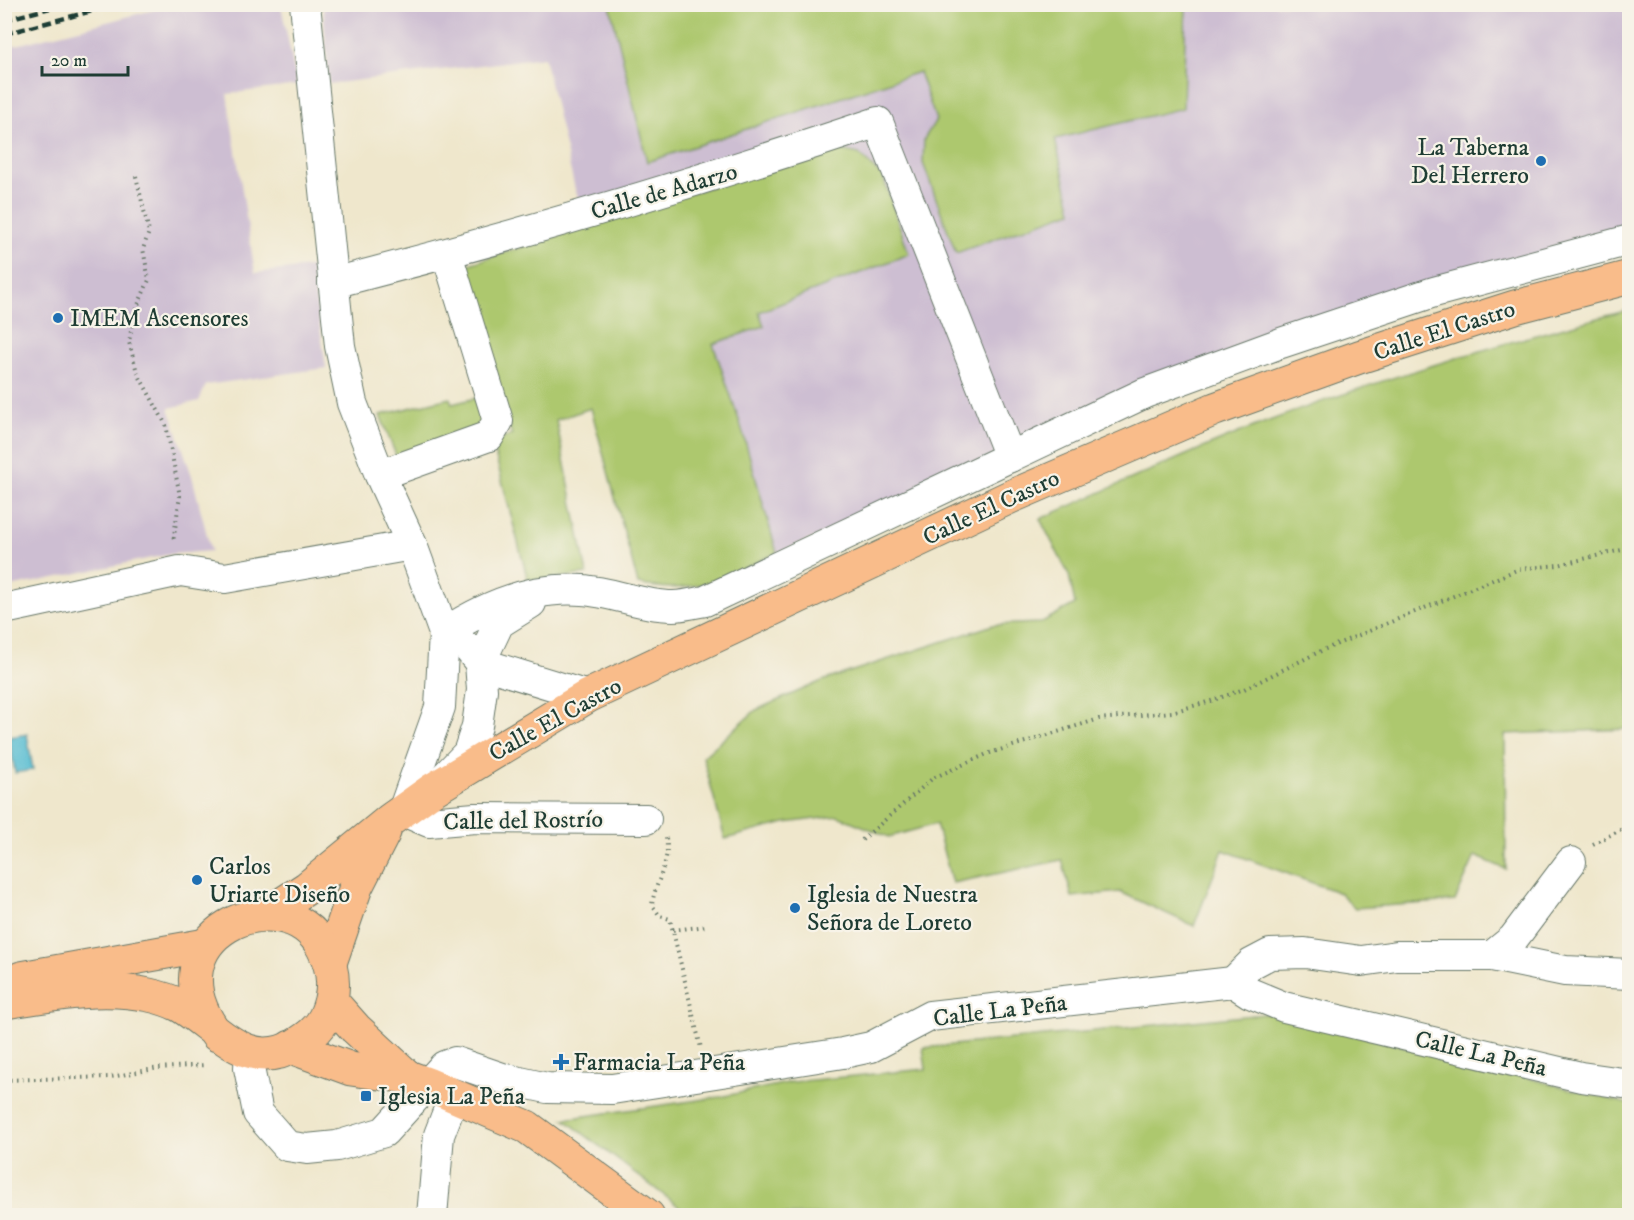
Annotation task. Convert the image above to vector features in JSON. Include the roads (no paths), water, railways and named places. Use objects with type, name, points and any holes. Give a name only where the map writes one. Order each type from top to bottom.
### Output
[{"type":"main road","name":"Calle El Castro","points":[[397,815],[432,790],[588,696],[1010,497],[1215,410],[1429,333],[1515,307],[1629,277]]},
{"type":"main road","points":[[267,914],[307,888],[397,815]]},
{"type":"main road","points":[[330,963],[356,887],[397,815]]},
{"type":"main road","points":[[4,1002],[61,993],[119,992],[150,995],[179,1005],[217,1035],[250,1060],[291,1047],[309,1036],[323,1020],[332,1001],[333,982],[330,963],[321,944],[306,929],[287,919],[267,914],[243,917],[222,928],[206,945],[196,968],[195,993],[202,1016],[217,1035]]},
{"type":"main road","points":[[4,981],[206,945]]},
{"type":"main road","points":[[332,1001],[356,1028],[430,1086]]},
{"type":"main road","points":[[291,1047],[351,1069],[430,1086],[532,1130],[648,1215]]},
{"type":"street","points":[[305,4],[340,346],[352,403],[380,475],[412,545],[444,633],[440,707],[397,815]]},
{"type":"street","name":"Calle de Adarzo","points":[[333,282],[447,254],[737,169],[878,122]]},
{"type":"street","name":"Calle El Castro","points":[[878,122],[1010,457]]},
{"type":"street","name":"Calle El Castro","points":[[444,633],[471,615],[499,602],[551,591],[583,590],[674,606],[705,601],[1145,393],[1281,343],[1434,292],[1629,240]]},
{"type":"street","points":[[380,475],[489,436],[498,421],[447,254]]},
{"type":"street","points":[[4,609],[180,571],[225,578],[412,545]]},
{"type":"street","name":"Calle El Castro","points":[[480,663],[499,623],[551,591]]},
{"type":"street","points":[[444,633],[464,644],[480,663],[588,696]]},
{"type":"street","points":[[432,790],[468,753],[477,726],[482,690],[480,663]]},
{"type":"street","name":"Calle del Rostrío","points":[[397,815],[429,822],[475,818],[646,819]]},
{"type":"street","points":[[1492,956],[1513,939],[1570,862]]},
{"type":"street","points":[[1233,982],[1251,964],[1270,954],[1305,953],[1360,961],[1396,956],[1492,956],[1565,970],[1629,974]]},
{"type":"street","name":"Calle La Peña","points":[[430,1086],[444,1066],[455,1062],[502,1078],[547,1088],[612,1089],[871,1047],[930,1016],[1233,982],[1250,993],[1284,1007],[1581,1077],[1629,1084]]},
{"type":"street","points":[[250,1060],[258,1113],[287,1146],[307,1149],[337,1146],[384,1132],[430,1086]]},
{"type":"street","points":[[430,1086],[438,1135],[432,1215]]},
{"type":"water","points":[[27,734],[33,770],[15,773],[9,737]]},
{"type":"railway","points":[[4,20],[66,4]]},
{"type":"railway","points":[[4,34],[119,4]]},
{"type":"place","name":"La Taberna Del Herrero","points":[[1541,161]]},
{"type":"place","name":"IMEM Ascensores","points":[[58,318]]},
{"type":"place","name":"Carlos Uriarte Diseño","points":[[197,880]]},
{"type":"place","name":"Iglesia de Nuestra Señora de Loreto","points":[[795,908]]},
{"type":"place","name":"Farmacia La Peña","points":[[561,1062]]},
{"type":"place","name":"Iglesia La Peña","points":[[366,1096]]}]
